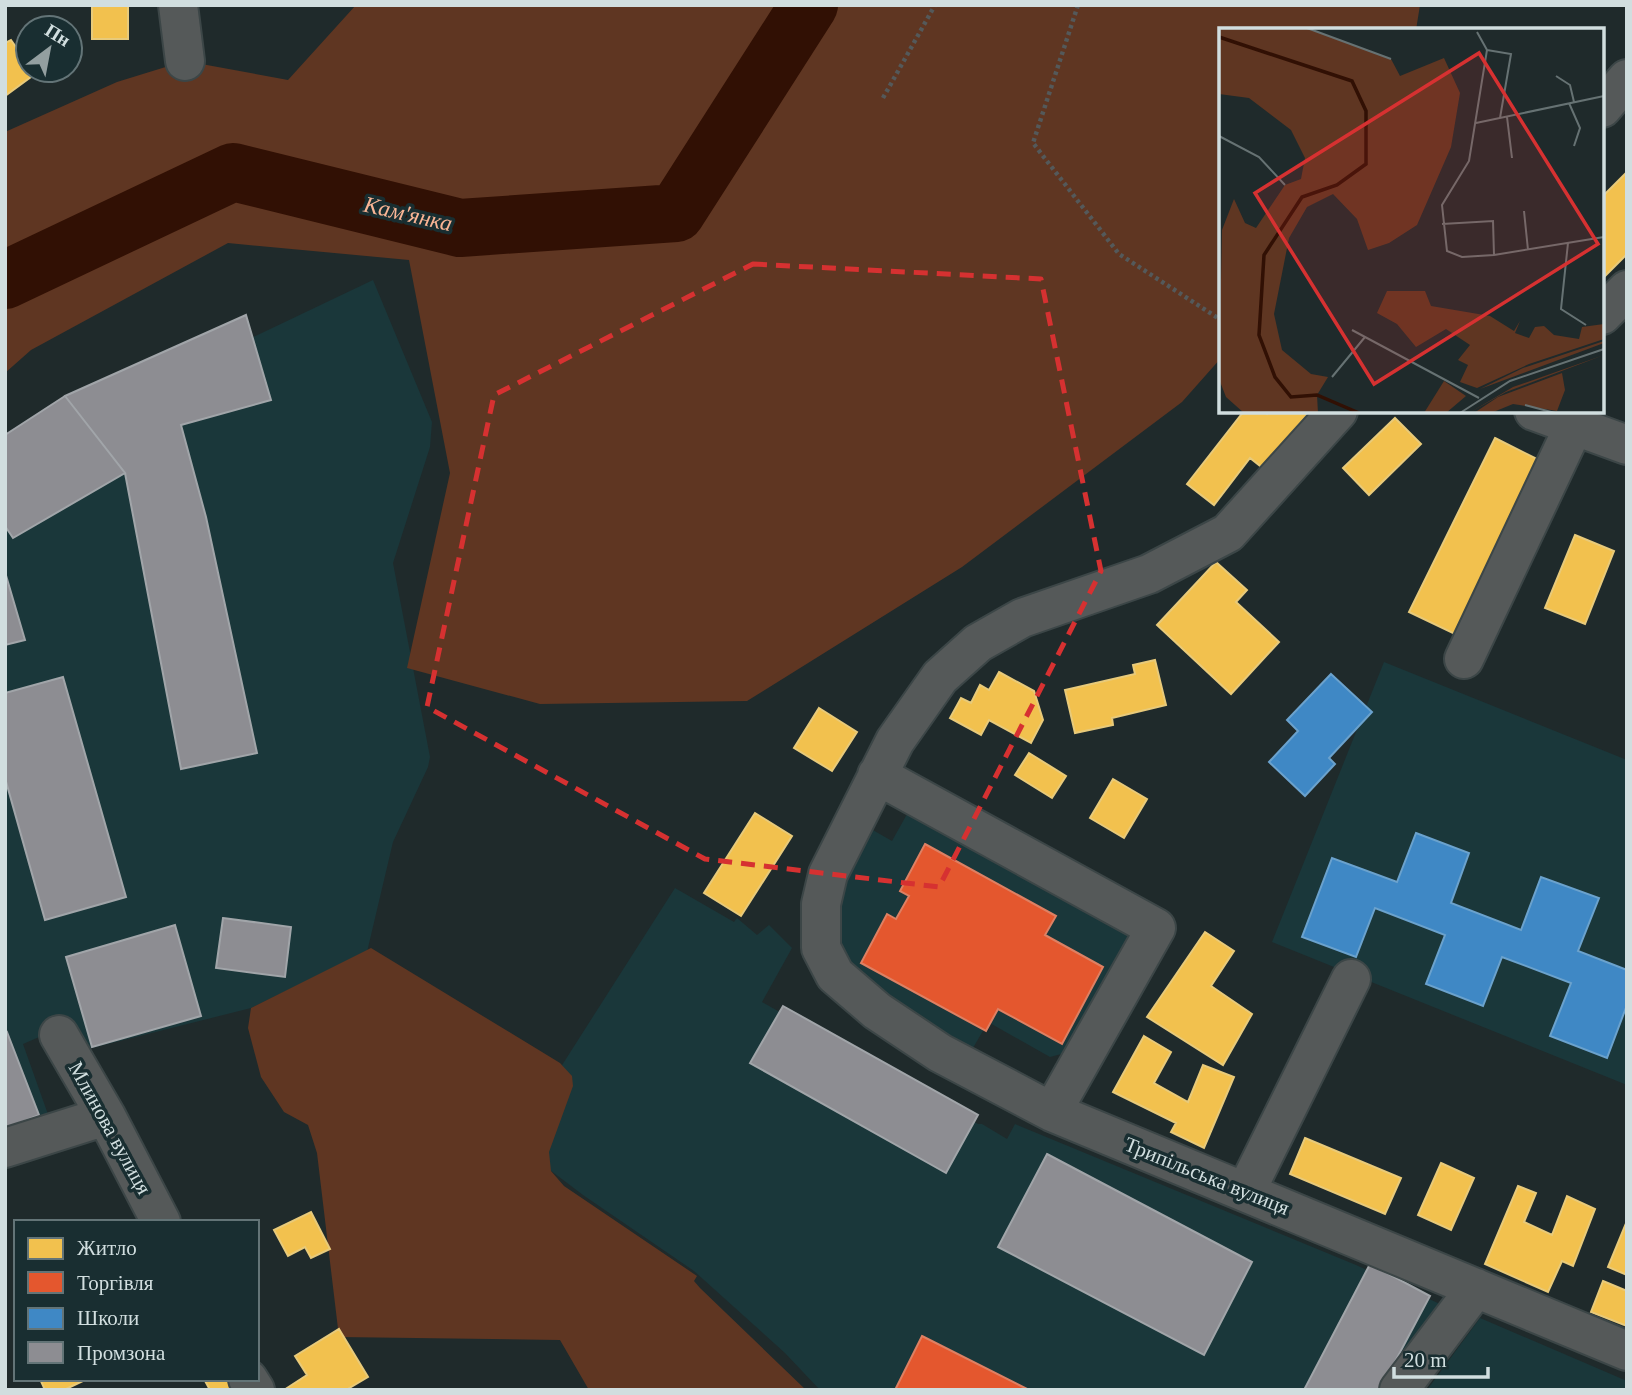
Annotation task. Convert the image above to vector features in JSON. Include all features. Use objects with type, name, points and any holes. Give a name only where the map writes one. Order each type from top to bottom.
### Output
[{"type":"street","points":[[178,5],[185,61]]},
{"type":"street","points":[[1604,106],[1627,79]]},
{"type":"street","points":[[1604,312],[1627,290]]},
{"type":"street","points":[[1052,1112],[1156,928],[877,775],[895,741],[929,692],[956,661],[978,643],[1022,618],[1149,574],[1228,533],[1336,413]]},
{"type":"street","points":[[1539,413],[1627,445]]},
{"type":"street","points":[[1464,659],[1574,426]]},
{"type":"street","name":"Трипільська вулиця","points":[[877,775],[828,874],[821,904],[821,948],[835,975],[877,1011],[940,1053],[1052,1112],[1627,1351]]},
{"type":"street","points":[[1246,1191],[1351,979]]},
{"type":"street","name":"Млинова вулиця","points":[[59,1035],[106,1115],[160,1220]]},
{"type":"street","points":[[5,1148],[106,1115]]},
{"type":"street","points":[[1399,1390],[1476,1288]]},
{"type":"path","points":[[883,98],[935,5]]},
{"type":"path","points":[[1078,5],[1033,144],[1119,254],[1219,319]]},
{"type":"highlighted area","points":[[753,264],[1041,279],[1101,571],[939,887],[705,859],[427,707],[494,395]]},
{"type":"shaded area","points":[[356,5],[1420,5],[1416,28],[1219,28],[1219,360],[1182,402],[962,567],[747,701],[540,704],[407,668],[450,473],[409,260],[228,243],[31,350],[5,373],[5,132],[117,82],[185,61],[288,80]]},
{"type":"shaded area","points":[[373,280],[432,422],[430,447],[393,563],[430,757],[428,767],[393,842],[367,952],[251,1008],[88,1049],[60,1028],[23,1044],[55,1134],[5,1150],[5,439],[247,340]]},
{"type":"shaded area","points":[[1384,662],[1627,760],[1627,1085],[1272,942]]},
{"type":"shaded area","points":[[911,807],[1135,938],[1065,1053],[1050,1057],[988,1022],[973,1048],[964,1048],[862,978],[844,960],[836,930],[838,896],[871,829],[892,841]]},
{"type":"shaded area","points":[[675,888],[734,922],[737,918],[757,935],[769,925],[792,948],[762,1002],[978,1124],[1007,1139],[1015,1124],[1356,1265],[1442,1305],[1392,1390],[820,1390],[785,1353],[694,1271],[583,1195],[513,1142]]},
{"type":"shaded area","points":[[371,948],[560,1063],[572,1076],[573,1086],[549,1152],[551,1171],[564,1186],[697,1276],[694,1281],[700,1288],[806,1390],[589,1390],[560,1340],[339,1337],[317,1153],[308,1125],[284,1112],[261,1077],[248,1028],[251,1008]]},
{"type":"shaded area","points":[[1480,1318],[1627,1381],[1627,1390],[1427,1390]]},
{"type":"building: Житло","points":[[92,5],[128,5],[128,39],[92,39]]},
{"type":"building: Житло","points":[[11,40],[14,44],[14,84],[21,84],[5,96],[5,43]]},
{"type":"building: Житло","points":[[1627,172],[1627,254],[1604,277],[1604,195]]},
{"type":"building: Житло","points":[[1242,413],[1308,413],[1264,469],[1250,458],[1214,505],[1187,484]]},
{"type":"building: Житло","points":[[1395,418],[1421,444],[1369,495],[1343,468]]},
{"type":"building: Житло","points":[[1495,438],[1543,462],[1457,635],[1409,612]]},
{"type":"building: Житло","points":[[1575,535],[1614,551],[1585,624],[1545,608]]},
{"type":"building: Житло","points":[[1216,562],[1247,590],[1236,602],[1279,642],[1231,694],[1157,625]]},
{"type":"building: Житло","points":[[1155,660],[1166,705],[1112,718],[1113,725],[1075,733],[1065,690],[1135,674],[1133,665]]},
{"type":"building: Житло","points":[[999,672],[1034,691],[1043,720],[1031,743],[989,720],[981,735],[950,718],[961,698],[971,703],[980,685],[989,690]]},
{"type":"building: Житло","points":[[819,708],[857,732],[832,771],[794,748]]},
{"type":"building: Житло","points":[[1029,753],[1066,776],[1052,798],[1015,775]]},
{"type":"building: Житло","points":[[1113,779],[1147,799],[1124,838],[1090,818]]},
{"type":"building: Житло","points":[[755,813],[792,836],[741,916],[704,893]]},
{"type":"building: Житло","points":[[1205,932],[1234,951],[1211,986],[1252,1014],[1223,1065],[1147,1017]]},
{"type":"building: Житло","points":[[1144,1036],[1171,1052],[1154,1083],[1188,1102],[1203,1065],[1234,1077],[1204,1148],[1171,1132],[1176,1123],[1113,1092]]},
{"type":"building: Житло","points":[[1305,1138],[1401,1178],[1385,1214],[1290,1174]]},
{"type":"building: Житло","points":[[1441,1163],[1474,1178],[1451,1230],[1418,1215]]},
{"type":"building: Житло","points":[[1518,1186],[1536,1193],[1524,1222],[1552,1235],[1567,1196],[1595,1209],[1573,1266],[1562,1261],[1548,1292],[1485,1264]]},
{"type":"building: Житло","points":[[311,1212],[330,1249],[311,1258],[305,1247],[288,1256],[274,1230]]},
{"type":"building: Житло","points":[[1627,1221],[1627,1275],[1608,1267]]},
{"type":"building: Житло","points":[[1603,1281],[1627,1291],[1627,1326],[1591,1312]]},
{"type":"building: Житло","points":[[339,1329],[368,1377],[346,1390],[284,1390],[307,1375],[295,1356]]},
{"type":"building: Житло","points":[[41,1381],[83,1381],[64,1390],[45,1390]]},
{"type":"building: Житло","points":[[205,1381],[233,1381],[239,1390],[210,1390]]},
{"type":"building: Торгівля","points":[[925,844],[1056,916],[1045,935],[1103,967],[1062,1044],[998,1009],[986,1031],[861,963],[887,914],[896,919],[909,896],[900,891]]},
{"type":"building: Торгівля","points":[[922,1336],[1029,1390],[895,1390]]},
{"type":"building: Школи","points":[[1331,674],[1372,712],[1329,758],[1335,764],[1305,796],[1269,762],[1298,731],[1287,720]]},
{"type":"building: Школи","points":[[1416,833],[1469,853],[1451,903],[1521,930],[1541,877],[1599,898],[1578,951],[1627,970],[1627,1005],[1607,1058],[1550,1036],[1571,983],[1502,957],[1483,1006],[1426,984],[1445,935],[1375,908],[1356,957],[1302,937],[1332,858],[1397,882]]},
{"type":"building: Промзона","points":[[246,315],[271,400],[181,425],[206,517],[257,753],[181,769],[125,473],[65,396]]},
{"type":"building: Промзона","points":[[65,396],[125,473],[13,538],[5,526],[5,435]]},
{"type":"building: Промзона","points":[[5,572],[25,640],[5,645]]},
{"type":"building: Промзона","points":[[63,677],[126,897],[45,920],[5,778],[5,693]]},
{"type":"building: Промзона","points":[[223,918],[291,927],[285,977],[216,968]]},
{"type":"building: Промзона","points":[[175,925],[201,1016],[92,1047],[66,957]]},
{"type":"building: Промзона","points":[[783,1006],[978,1115],[946,1173],[750,1063]]},
{"type":"building: Промзона","points":[[7,1032],[39,1115],[5,1129],[5,1033]]},
{"type":"building: Промзона","points":[[1047,1154],[1252,1262],[1204,1355],[998,1247]]},
{"type":"building: Промзона","points":[[1370,1264],[1430,1296],[1380,1390],[1304,1390]]},
{"type":"waterway","name":"Кам'янка","points":[[5,280],[233,172],[460,228],[676,213],[809,5]]}]
